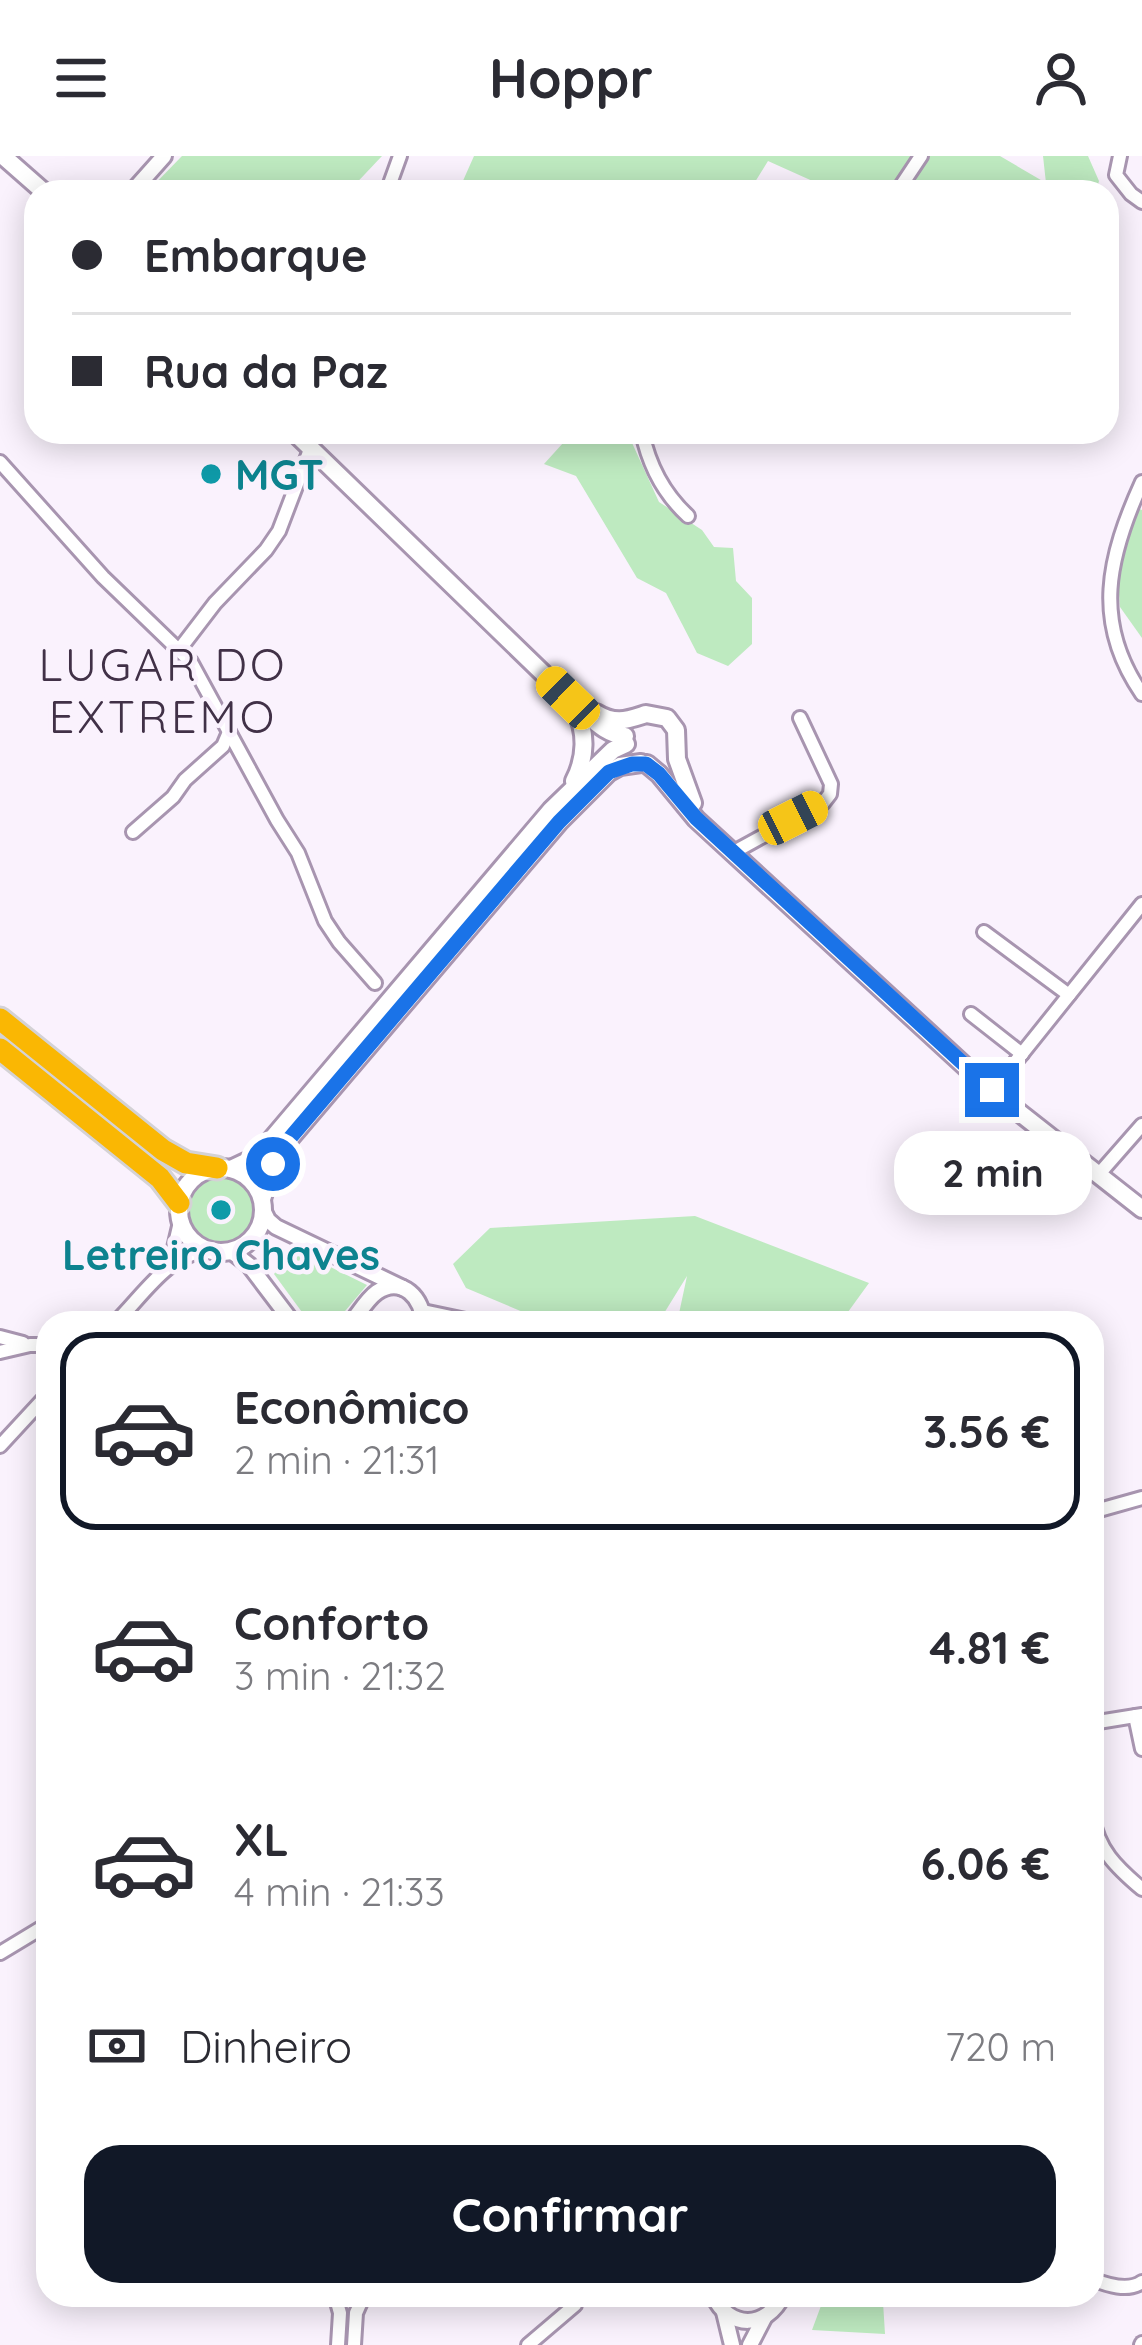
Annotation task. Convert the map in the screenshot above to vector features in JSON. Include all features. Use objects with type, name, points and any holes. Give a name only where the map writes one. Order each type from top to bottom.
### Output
[{"type":"highway","points":[[0,1019],[163,1150],[186,1163],[224,1168]]},
{"type":"highway","points":[[0,1048],[160,1178],[179,1212]]},
{"type":"main road","points":[[3,156],[32,180]]},
{"type":"main road","points":[[311,444],[568,698],[580,717],[584,745],[578,776],[563,798]]},
{"type":"main road","points":[[568,698],[628,733]]},
{"type":"main road","points":[[675,748],[664,761],[620,766],[609,772],[559,822],[285,1144],[273,1164],[256,1233],[249,1241],[231,1251],[207,1250],[188,1238],[179,1212],[184,1188],[195,1176],[250,1160],[266,1147],[563,798],[653,713],[667,718],[676,730],[675,748],[688,795],[714,833]]},
{"type":"main road","points":[[628,733],[628,752],[659,774],[696,818],[992,1090],[1142,1209]]},
{"type":"main road","points":[[224,1168],[247,1177],[262,1204]]},
{"type":"street","points":[[140,180],[164,156]]},
{"type":"street","points":[[1120,156],[1116,175],[1142,202]]},
{"type":"street","points":[[179,650],[278,531],[304,444]]},
{"type":"street","points":[[645,444],[662,489],[688,517]]},
{"type":"street","points":[[0,462],[103,578],[191,662],[298,853],[325,921],[375,983]]},
{"type":"street","points":[[1142,482],[1110,576],[1108,610],[1114,640],[1142,694]]},
{"type":"street","points":[[734,852],[823,803],[830,794],[831,784],[800,718]]},
{"type":"street","points":[[133,832],[223,746],[229,732]]},
{"type":"street","points":[[992,1090],[1142,904]]},
{"type":"street","points":[[984,932],[1069,995]]},
{"type":"street","points":[[970,1014],[1022,1054]]},
{"type":"street","points":[[1099,1174],[1142,1124]]},
{"type":"street","points":[[262,1204],[276,1227],[403,1288],[415,1295],[421,1311]]},
{"type":"street","points":[[163,1272],[179,1212]]},
{"type":"street","points":[[126,1311],[181,1257],[207,1250]]},
{"type":"street","points":[[231,1251],[249,1265],[284,1311]]},
{"type":"street","points":[[361,1311],[375,1294],[403,1288]]},
{"type":"street","points":[[0,1337],[30,1345]]},
{"type":"street","points":[[0,1352],[36,1345]]},
{"type":"street","points":[[0,1446],[36,1407]]},
{"type":"street","points":[[1104,1509],[1142,1498]]},
{"type":"street","points":[[1104,1721],[1139,1716],[1142,1749]]},
{"type":"street","points":[[1104,1852],[1142,1888]]},
{"type":"street","points":[[0,1952],[36,1929]]},
{"type":"street","points":[[1104,2284],[1140,2286]]},
{"type":"street","points":[[338,2307],[338,2345]]},
{"type":"street","points":[[355,2345],[359,2307]]},
{"type":"street","points":[[529,2345],[573,2307]]},
{"type":"street","points":[[720,2307],[732,2345]]},
{"type":"street","points":[[724,2312],[743,2320],[764,2317],[776,2307]]},
{"type":"street","points":[[750,2345],[764,2317]]},
{"type":"green space","points":[[182,156],[382,156],[359,180],[159,180]]},
{"type":"green space","points":[[474,156],[1000,156],[1041,180],[810,180],[768,161],[756,180],[463,180]]},
{"type":"green space","points":[[1043,156],[1088,156],[1099,180],[1046,180]]},
{"type":"green space","points":[[562,444],[633,444],[659,502],[702,530],[714,547],[733,548],[736,581],[752,598],[752,644],[728,666],[697,653],[666,593],[637,578],[576,476],[544,464]]},
{"type":"green space","points":[[1137,508],[1142,510],[1142,638],[1120,607],[1115,544]]},
{"type":"green space","points":[[221,1176],[245,1186],[255,1210],[245,1234],[221,1244],[197,1234],[187,1210],[197,1186]]},
{"type":"green space","points":[[695,1216],[869,1283],[849,1311],[680,1311],[687,1276],[665,1311],[521,1311],[466,1288],[453,1264],[490,1228]]},
{"type":"green space","points":[[294,1249],[367,1285],[345,1311],[301,1311],[274,1274]]},
{"type":"green space","points":[[821,2307],[883,2307],[885,2334],[812,2330]]},
{"type":"place","name":"MGT","points":[[211,474]]},
{"type":"place","name":"Letreiro Chaves","points":[[221,1210]]},
{"type":"district","name":"LUGAR DO EXTREMO","points":[[163,690]]},
{"type":"route","points":[[273,1164],[285,1144],[559,822],[609,772],[641,763],[659,774],[696,818],[992,1090]]}]
